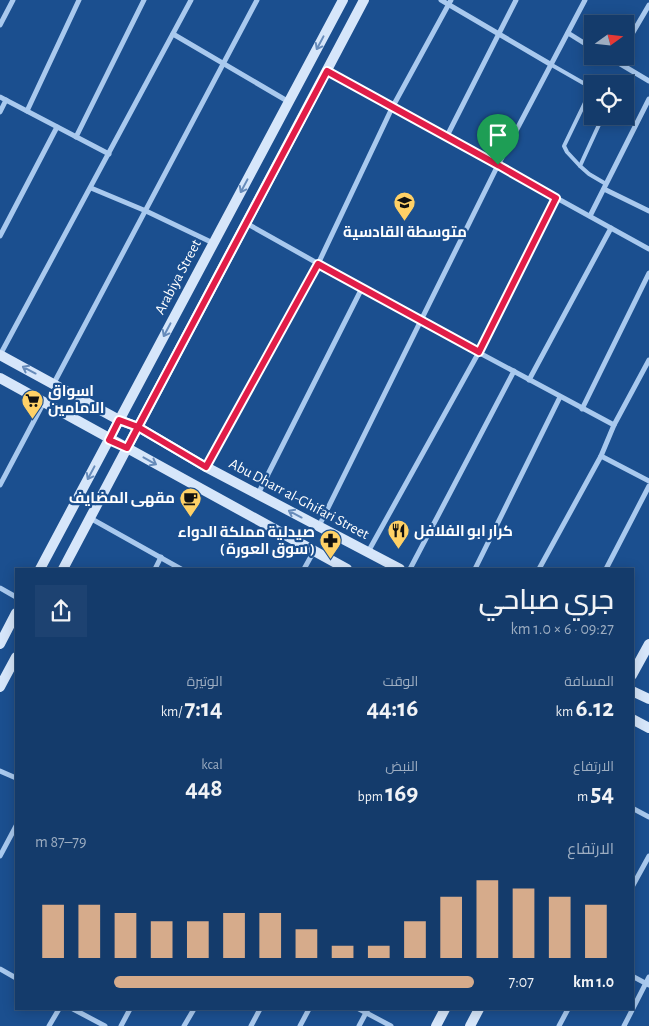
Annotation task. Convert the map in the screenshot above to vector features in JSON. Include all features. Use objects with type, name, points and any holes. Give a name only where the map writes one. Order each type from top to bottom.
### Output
[{"type":"main road","name":"Arabiya Street","points":[[41,568],[343,0]]},
{"type":"main road","points":[[64,568],[364,0]]},
{"type":"main road","name":"Abu Dharr al-Ghifari Street","points":[[0,355],[119,420],[138,427],[206,467],[398,568]]},
{"type":"main road","points":[[0,378],[109,440],[127,448],[345,568]]},
{"type":"main road","points":[[0,644],[15,615]]},
{"type":"main road","points":[[634,671],[649,644]]},
{"type":"main road","points":[[0,687],[15,658]]},
{"type":"main road","points":[[634,692],[648,695]]},
{"type":"main road","points":[[634,722],[649,728]]},
{"type":"main road","points":[[436,1026],[444,1010]]},
{"type":"main road","points":[[470,1026],[478,1010]]},
{"type":"street","points":[[0,25],[13,0]]},
{"type":"street","points":[[27,112],[78,0]]},
{"type":"street","points":[[76,137],[144,0]]},
{"type":"street","points":[[0,355],[192,0]]},
{"type":"street","points":[[54,383],[257,0]]},
{"type":"street","points":[[441,0],[450,2],[550,64]]},
{"type":"street","points":[[446,138],[516,0]]},
{"type":"street","points":[[319,526],[498,165],[585,0]]},
{"type":"street","points":[[206,467],[318,264],[392,108],[450,2]]},
{"type":"street","points":[[634,31],[649,5]]},
{"type":"street","points":[[568,33],[584,43]]},
{"type":"street","points":[[173,34],[289,102]]},
{"type":"street","points":[[626,65],[649,81]]},
{"type":"street","points":[[327,71],[649,248]]},
{"type":"street","points":[[0,97],[109,154]]},
{"type":"street","points":[[590,216],[649,99]]},
{"type":"street","points":[[0,112],[6,100]]},
{"type":"street","points":[[0,236],[57,127]]},
{"type":"street","points":[[605,186],[649,211]]},
{"type":"street","points":[[90,188],[146,211],[213,243]]},
{"type":"street","points":[[368,552],[479,352],[556,198]]},
{"type":"street","points":[[246,223],[420,321],[614,425]]},
{"type":"street","points":[[529,380],[611,228]]},
{"type":"street","points":[[582,409],[649,273]]},
{"type":"street","points":[[258,494],[362,288]]},
{"type":"street","points":[[540,568],[601,456],[614,425],[649,360]]},
{"type":"street","points":[[411,568],[514,372]]},
{"type":"street","points":[[475,568],[560,397]]},
{"type":"street","points":[[0,485],[44,402]]},
{"type":"street","points":[[601,456],[649,481]]},
{"type":"street","points":[[607,568],[649,486]]},
{"type":"street","points":[[90,518],[179,568]]},
{"type":"street","points":[[305,568],[314,551]]},
{"type":"street","points":[[156,568],[161,558]]},
{"type":"street","points":[[0,588],[15,596]]},
{"type":"street","points":[[0,771],[15,778]]},
{"type":"street","points":[[634,809],[649,817]]},
{"type":"street","points":[[0,856],[15,828]]},
{"type":"street","points":[[634,883],[649,856]]},
{"type":"street","points":[[0,978],[2,970],[15,977]]},
{"type":"street","points":[[634,977],[647,984]]},
{"type":"street","points":[[634,1008],[649,977]]},
{"type":"street","points":[[49,1026],[58,1010]]},
{"type":"street","points":[[75,1010],[105,1026]]},
{"type":"street","points":[[121,1026],[129,1010]]},
{"type":"street","points":[[184,1026],[193,1010]]},
{"type":"street","points":[[251,1026],[259,1010]]},
{"type":"street","points":[[300,1026],[308,1010]]},
{"type":"street","points":[[559,1026],[567,1010]]},
{"type":"street","points":[[624,1026],[633,1010]]},
{"type":"street","points":[[359,1026],[367,1011],[391,1026]]},
{"type":"lane","points":[[550,64],[592,88],[564,146],[580,166],[605,186]]},
{"type":"lane","points":[[580,166],[599,125]]},
{"type":"place","name":"متوسطة القادسية","points":[[405,222]]},
{"type":"place","name":"اسواق الامامين","points":[[32,419]]},
{"type":"place","name":"مقهى المضايف","points":[[191,517]]},
{"type":"place","name":"كرار ابو الفلافل","points":[[398,550]]},
{"type":"place","name":"صيدلية مملكة الدواء ( سوق العورة )","points":[[331,560]]},
{"type":"route","points":[[498,165],[327,71],[138,427],[119,420],[109,440],[127,448],[138,427],[206,467],[318,264],[479,352],[556,198],[498,165]]}]
